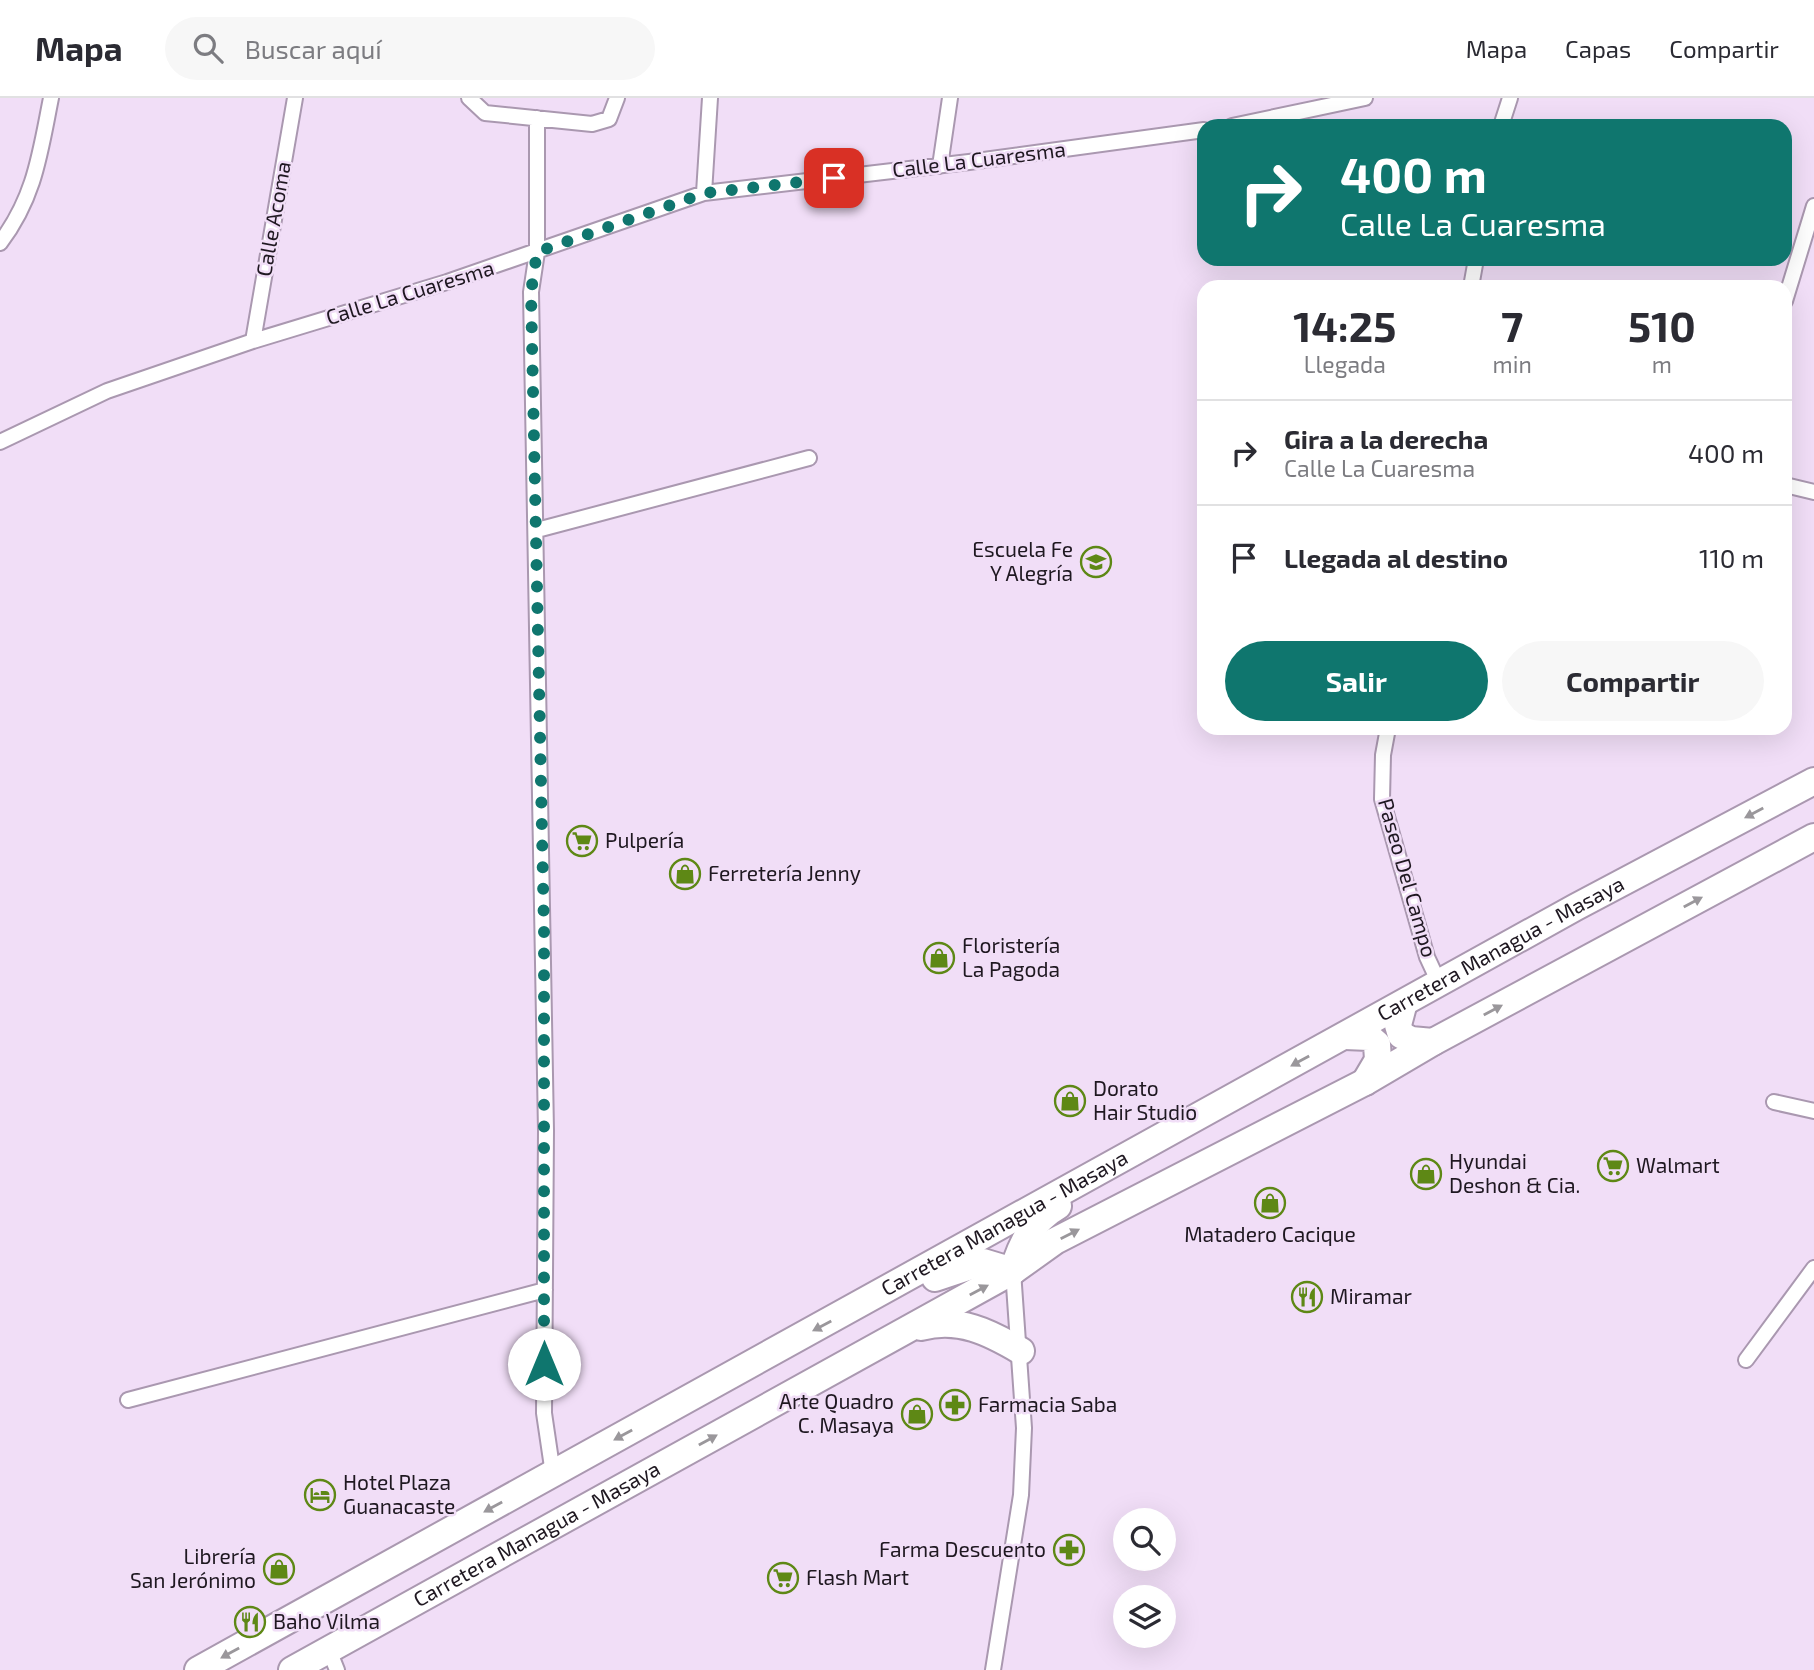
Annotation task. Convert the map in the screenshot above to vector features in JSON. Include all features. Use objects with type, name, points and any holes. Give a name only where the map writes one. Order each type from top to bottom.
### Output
[{"type":"highway","name":"Carretera Managua - Masaya","points":[[198,1670],[1403,1006],[1576,907],[1814,780]]},
{"type":"highway","name":"Carretera Managua - Masaya","points":[[292,1670],[333,1660],[902,1331],[1013,1271],[1055,1241],[1365,1082],[1433,1042],[1814,837]]},
{"type":"highway","points":[[1403,1006],[1398,1026],[1401,1035],[1411,1040],[1433,1042]]},
{"type":"highway","points":[[1345,1036],[1369,1037],[1377,1044],[1378,1060],[1365,1082]]},
{"type":"highway","points":[[853,1309],[983,1262],[1013,1271],[1022,1241],[1048,1211],[1099,1181],[1112,1165]]},
{"type":"highway","points":[[902,1331],[940,1322],[963,1324],[992,1334],[1021,1351]]},
{"type":"street","points":[[0,243],[19,218],[35,179],[51,98]]},
{"type":"street","name":"Calle Acoma","points":[[253,341],[295,98]]},
{"type":"street","points":[[469,98],[485,113],[592,124],[608,119],[617,98]]},
{"type":"street","points":[[705,193],[710,98]]},
{"type":"street","points":[[940,166],[950,98]]},
{"type":"street","points":[[1265,119],[1365,98]]},
{"type":"street","points":[[1504,119],[1510,98]]},
{"type":"street","points":[[537,118],[537,252],[531,292],[546,1091],[544,1413],[553,1474]]},
{"type":"street","name":"Calle La Cuaresma","points":[[0,442],[107,391],[253,341],[537,252],[705,193],[940,166],[1197,131]]},
{"type":"street","points":[[1791,280],[1814,206]]},
{"type":"street","points":[[537,530],[808,458]]},
{"type":"street","points":[[1792,487],[1814,492]]},
{"type":"street","name":"Paseo Del Campo","points":[[1387,735],[1383,755],[1382,799],[1427,957],[1440,985]]},
{"type":"street","points":[[1774,1101],[1814,1111]]},
{"type":"street","points":[[1746,1360],[1814,1268]]},
{"type":"street","points":[[993,1670],[1021,1495],[1024,1429],[1021,1351],[1013,1271]]},
{"type":"street","points":[[128,1400],[545,1290]]},
{"type":"place","name":"Escuela Fe Y Alegría","points":[[1096,562]]},
{"type":"place","name":"Pulpería","points":[[582,841]]},
{"type":"place","name":"Ferretería Jenny","points":[[685,874]]},
{"type":"place","name":"Floristería La Pagoda","points":[[939,958]]},
{"type":"place","name":"Dorato Hair Studio","points":[[1070,1101]]},
{"type":"place","name":"Walmart","points":[[1613,1166]]},
{"type":"place","name":"Hyundai Deshon & Cia.","points":[[1426,1174]]},
{"type":"place","name":"Matadero Cacique","points":[[1270,1203]]},
{"type":"place","name":"Miramar","points":[[1307,1297]]},
{"type":"place","name":"Farmacia Saba","points":[[955,1405]]},
{"type":"place","name":"Arte Quadro C. Masaya","points":[[917,1414]]},
{"type":"place","name":"Hotel Plaza Guanacaste","points":[[320,1495]]},
{"type":"place","name":"Farma Descuento","points":[[1069,1550]]},
{"type":"place","name":"Librería San Jerónimo","points":[[279,1569]]},
{"type":"place","name":"Flash Mart","points":[[783,1578]]},
{"type":"place","name":"Baho Vilma","points":[[250,1622]]},
{"type":"route","points":[[544,1364],[544,931],[531,292],[537,252],[705,193],[834,178]]}]
